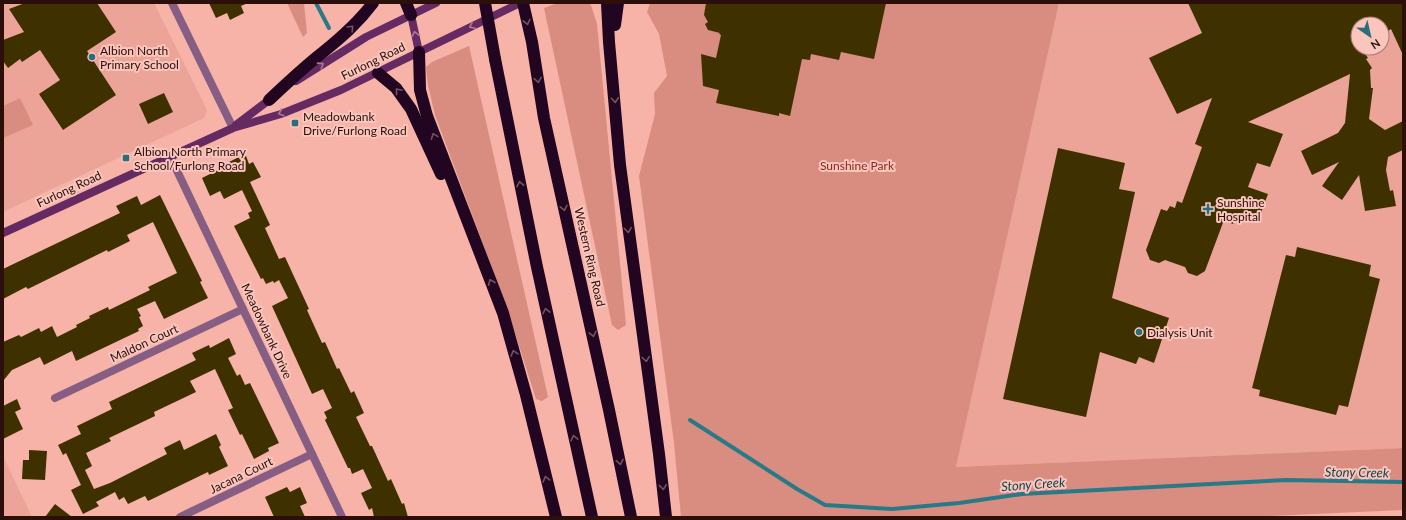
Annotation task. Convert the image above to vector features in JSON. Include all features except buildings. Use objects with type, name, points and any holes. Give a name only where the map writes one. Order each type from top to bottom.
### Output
[{"type":"highway","points":[[269,100],[322,52],[336,43],[373,3]]},
{"type":"highway","points":[[406,3],[411,15]]},
{"type":"highway","points":[[485,3],[536,268],[592,517]]},
{"type":"highway","name":"Western Ring Road","points":[[523,3],[532,42],[544,118],[609,410],[631,517]]},
{"type":"highway","points":[[607,3],[620,165],[659,454],[666,517]]},
{"type":"highway","points":[[612,62],[618,3]]},
{"type":"highway","points":[[418,52],[420,90],[427,116],[503,313],[526,395],[556,517]]},
{"type":"highway","points":[[378,73],[396,88],[411,110],[478,251]]},
{"type":"street","points":[[172,3],[232,128]]},
{"type":"street","name":"Furlong Road","points":[[232,128],[269,100],[343,51],[366,37],[436,3]]},
{"type":"street","name":"Furlong Road","points":[[3,233],[232,128],[281,114],[378,73],[520,3]]},
{"type":"street","points":[[411,15],[418,52]]},
{"type":"street","name":"Meadowbank Drive","points":[[170,156],[342,517]]},
{"type":"street","name":"Maldon Court","points":[[55,398],[244,309]]},
{"type":"street","name":"Jacana Court","points":[[180,517],[312,454]]},
{"type":"shaded area","name":"Albion North Primary School","points":[[3,3],[154,3],[207,110],[204,118],[3,212]]},
{"type":"shaded area","name":"Sunshine Hospital","points":[[1059,3],[1403,3],[1403,448],[956,467]]},
{"type":"shaded area","points":[[3,456],[32,517],[3,517]]},
{"type":"green space","points":[[287,3],[304,3],[307,33],[303,37]]},
{"type":"green space","points":[[558,3],[588,3],[591,5],[597,24],[626,325],[618,330],[612,325],[544,8]]},
{"type":"green space","name":"Sunshine Park","points":[[650,3],[1059,3],[956,467],[1403,448],[1403,510],[1247,517],[681,517],[674,443],[639,176],[655,114],[654,93],[667,76],[659,34],[647,12]]},
{"type":"green space","points":[[469,46],[548,397],[542,401],[536,399],[508,311],[435,115],[428,85],[426,67],[432,62]]},
{"type":"green space","points":[[20,98],[33,125],[3,138],[3,106]]},
{"type":"waterway","name":"Stony Creek","points":[[316,3],[329,28]]},
{"type":"waterway","name":"Stony Creek","points":[[690,420],[797,489],[825,505],[892,509],[959,503],[1022,494],[1286,480],[1403,482]]},
{"type":"place","name":"Albion North Primary School","points":[[92,57]]},
{"type":"place","name":"Meadowbank Drive/Furlong Road","points":[[295,123]]},
{"type":"place","name":"Albion North Primary School/Furlong Road","points":[[126,158]]},
{"type":"place","name":"Sunshine Hospital","points":[[1208,209]]},
{"type":"place","name":"Dialysis Unit","points":[[1139,332]]}]
